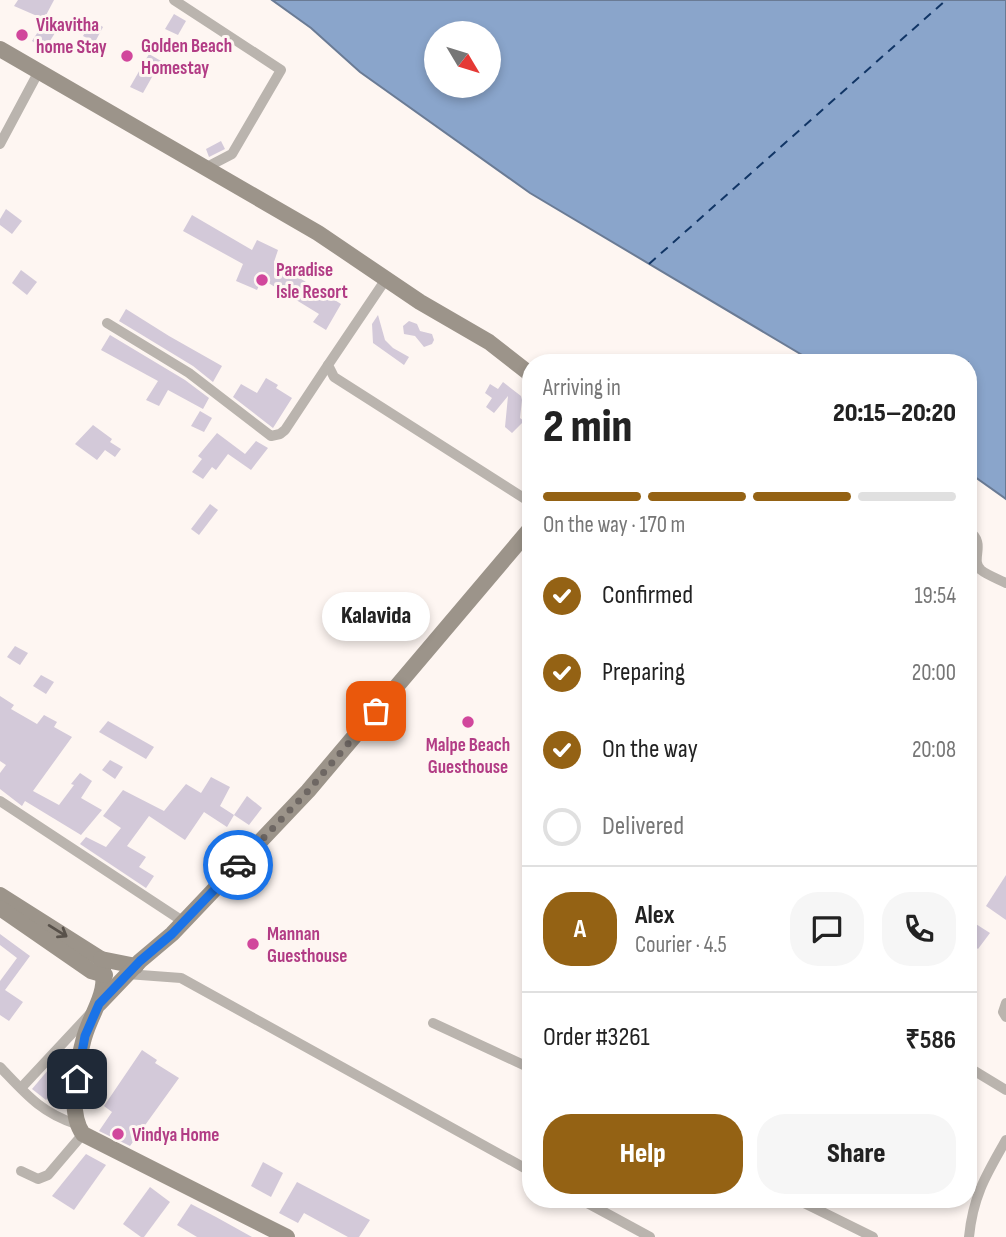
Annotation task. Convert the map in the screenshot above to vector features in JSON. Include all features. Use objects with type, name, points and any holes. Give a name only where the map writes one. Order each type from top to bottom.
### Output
[{"type":"street","points":[[174,0],[281,70],[232,154],[207,167]]},
{"type":"street","points":[[0,49],[318,233],[386,279],[489,342],[522,368]]},
{"type":"street","points":[[0,144],[39,71]]},
{"type":"street","points":[[107,323],[189,373],[271,436],[280,434],[285,429],[386,279]]},
{"type":"street","points":[[328,365],[334,377],[522,497]]},
{"type":"street","points":[[20,1088],[131,970],[184,922],[308,791],[522,538]]},
{"type":"street","points":[[977,539],[977,564],[1006,583]]},
{"type":"street","points":[[0,801],[184,922]]},
{"type":"street","points":[[0,895],[102,959],[131,970],[181,978],[522,1166]]},
{"type":"street","points":[[0,908],[91,971],[106,975]]},
{"type":"street","points":[[21,1171],[38,1179],[48,1175],[79,1129],[74,1101],[85,1036],[99,1004],[106,975],[102,959]]},
{"type":"street","points":[[1006,1003],[1003,1012],[1006,1017]]},
{"type":"street","points":[[433,1024],[522,1064]]},
{"type":"street","points":[[0,1067],[35,1104],[55,1118],[265,1232],[287,1237]]},
{"type":"street","points":[[977,1072],[1006,1090]]},
{"type":"street","points":[[977,1196],[981,1183],[1006,1140]]},
{"type":"street","points":[[597,1208],[650,1237]]},
{"type":"street","points":[[814,1208],[873,1237]]},
{"type":"street","points":[[969,1237],[973,1208]]},
{"type":"water","points":[[272,0],[1006,0],[1006,499],[977,478],[977,354],[801,354],[530,193],[360,72],[311,28]]},
{"type":"building","points":[[18,0],[54,0],[44,19],[14,6]]},
{"type":"building","points":[[174,14],[186,21],[178,35],[165,29]]},
{"type":"building","points":[[92,20],[103,27],[95,42],[83,36]]},
{"type":"building","points":[[45,21],[58,28],[45,49],[32,41]]},
{"type":"building","points":[[149,54],[161,61],[143,93],[130,87]]},
{"type":"building","points":[[221,141],[225,149],[209,157],[206,149]]},
{"type":"building","points":[[6,209],[22,221],[12,234],[0,225],[0,219]]},
{"type":"building","points":[[192,215],[252,250],[257,240],[278,250],[274,262],[341,304],[326,330],[313,322],[319,314],[262,279],[257,290],[236,281],[243,264],[183,231]]},
{"type":"building","points":[[21,270],[37,282],[27,295],[12,283]]},
{"type":"building","points":[[126,309],[222,366],[213,382],[193,366],[119,321]]},
{"type":"building","points":[[378,315],[385,340],[409,357],[404,365],[373,343],[372,324]]},
{"type":"building","points":[[409,321],[417,324],[420,331],[432,334],[432,344],[424,347],[415,336],[404,334],[403,326]]},
{"type":"building","points":[[110,335],[185,380],[209,398],[203,409],[168,390],[159,406],[146,400],[158,381],[101,350]]},
{"type":"building","points":[[266,378],[292,398],[273,428],[233,397],[241,384],[257,393]]},
{"type":"building","points":[[503,382],[521,396],[522,423],[512,433],[505,427],[508,396],[494,413],[486,407],[492,398],[485,393],[490,384],[498,389]]},
{"type":"building","points":[[200,411],[212,418],[204,432],[191,426]]},
{"type":"building","points":[[93,425],[121,449],[115,457],[105,450],[97,460],[75,444]]},
{"type":"building","points":[[217,433],[245,454],[256,441],[268,448],[251,470],[228,454],[216,470],[212,467],[203,479],[192,472],[202,459],[198,456]]},
{"type":"building","points":[[210,504],[218,510],[199,535],[191,529]]},
{"type":"building","points":[[15,646],[28,653],[20,665],[7,657]]},
{"type":"building","points":[[41,675],[54,682],[46,694],[33,686]]},
{"type":"building","points":[[0,696],[14,705],[11,709],[37,724],[44,715],[57,722],[54,727],[72,737],[33,791],[59,805],[80,773],[92,781],[81,798],[102,810],[81,835],[25,801],[22,806],[0,789],[0,773],[6,765],[0,761]]},
{"type":"building","points":[[108,721],[154,747],[146,759],[99,732]]},
{"type":"building","points":[[110,760],[123,767],[115,779],[102,770]]},
{"type":"building","points":[[211,777],[230,787],[220,806],[234,815],[227,827],[204,812],[185,840],[149,816],[127,846],[146,857],[139,867],[154,876],[146,888],[80,844],[86,837],[106,847],[121,828],[103,816],[123,790],[164,811],[186,784],[201,793]]},
{"type":"building","points":[[247,796],[262,808],[249,825],[234,815]]},
{"type":"building","points":[[1006,875],[1006,920],[986,906]]},
{"type":"building","points":[[977,925],[990,933],[977,948]]},
{"type":"building","points":[[0,934],[30,956],[5,990],[23,1002],[9,1021],[0,1015],[0,981],[17,958],[0,945]]},
{"type":"building","points":[[142,1050],[157,1060],[155,1063],[179,1078],[130,1146],[99,1131],[112,1112],[104,1106]]},
{"type":"building","points":[[49,1069],[62,1079],[46,1100],[32,1089]]},
{"type":"building","points":[[86,1154],[106,1165],[74,1210],[52,1196]]},
{"type":"building","points":[[263,1162],[283,1173],[271,1197],[251,1186]]},
{"type":"building","points":[[297,1182],[370,1220],[359,1237],[348,1237],[304,1213],[298,1223],[279,1213]]},
{"type":"building","points":[[150,1187],[170,1202],[144,1237],[141,1237],[123,1224]]},
{"type":"building","points":[[191,1204],[252,1237],[197,1237],[177,1225]]},
{"type":"ferry route","points":[[649,264],[946,0]]},
{"type":"way so far","points":[[238,865],[308,791],[376,711]]},
{"type":"place","name":"Vikavitha home Stay","points":[[22,35]]},
{"type":"place","name":"Golden Beach Homestay","points":[[127,56]]},
{"type":"place","name":"Paradise Isle Resort","points":[[262,280]]},
{"type":"place","name":"Kalavida","points":[[376,711]]},
{"type":"place","name":"Malpe Beach Guesthouse","points":[[468,722]]},
{"type":"place","name":"Mannan Guesthouse","points":[[253,944]]},
{"type":"place","name":"Vindya Home","points":[[118,1134]]},
{"type":"route","points":[[77,1079],[85,1036],[99,1004],[140,961],[172,934],[238,865]]}]
